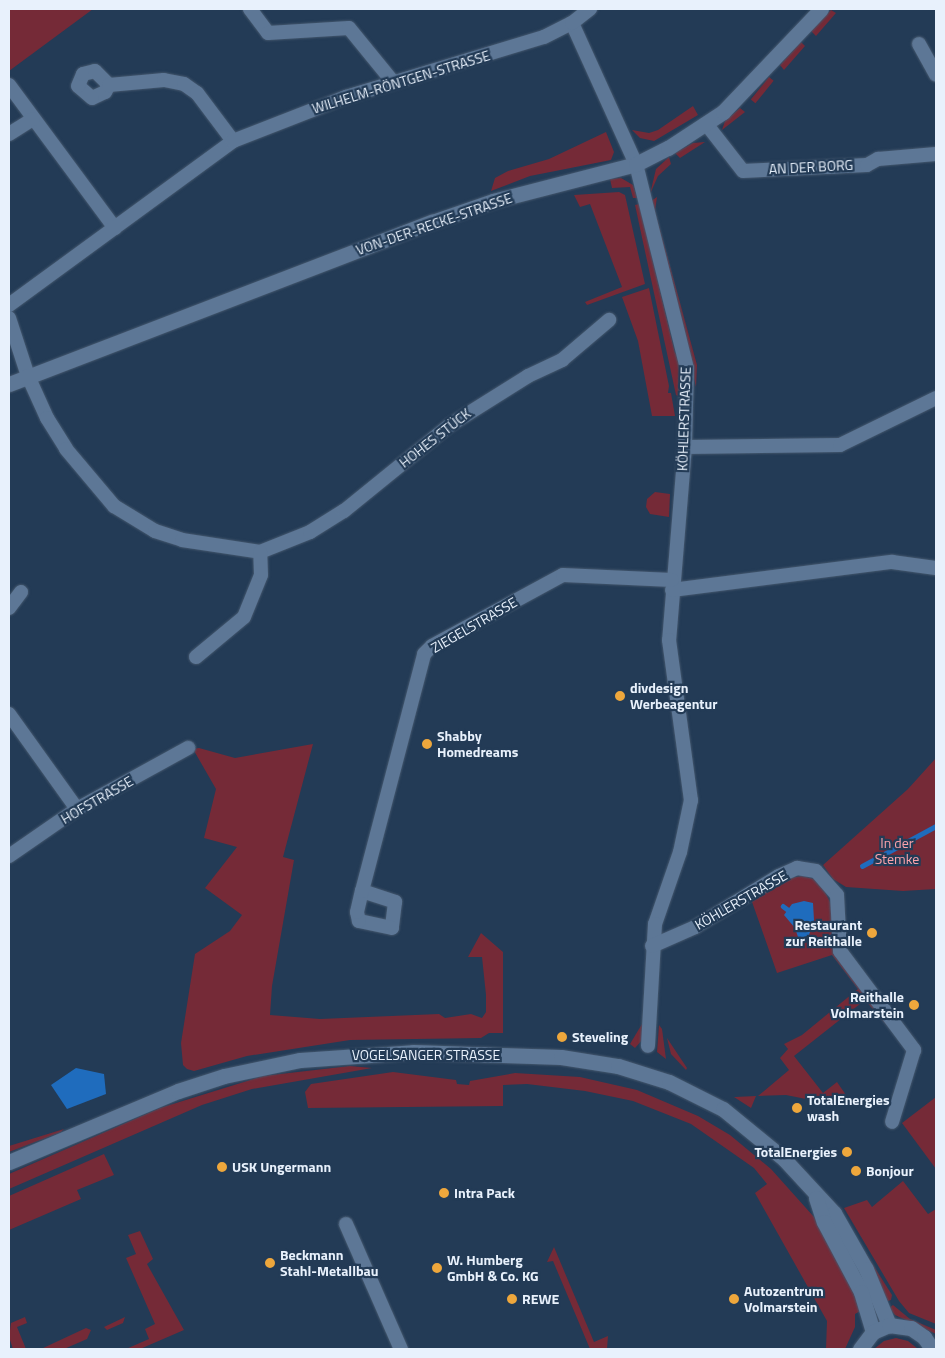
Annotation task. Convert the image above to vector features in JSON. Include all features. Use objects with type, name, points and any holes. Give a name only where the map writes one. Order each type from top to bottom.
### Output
[{"type":"main road","name":"VON-DER-RECKE-STRASSE","points":[[9,384],[178,322],[426,224],[493,201],[636,164],[707,125],[737,99],[820,9]]},
{"type":"main road","name":"VOGELSANGER STRASSE","points":[[9,1162],[178,1092],[264,1066],[366,1054],[562,1057],[618,1066],[692,1092],[755,1132],[816,1197],[834,1213],[850,1239],[889,1325]]},
{"type":"main road","name":"VOGELSANGER STRASSE","points":[[816,1197],[824,1222],[860,1292],[873,1332]]},
{"type":"main road","points":[[860,1349],[873,1332],[889,1325],[911,1328],[924,1337],[932,1349]]},
{"type":"street","points":[[250,9],[268,33],[349,28],[393,82]]},
{"type":"street","name":"WILHELM-RÖNTGEN-STRASSE","points":[[9,306],[232,141],[339,99],[544,37],[572,23],[590,9]]},
{"type":"street","points":[[572,23],[636,164]]},
{"type":"street","points":[[919,44],[936,75]]},
{"type":"street","points":[[109,85],[164,80],[184,84],[197,93],[232,141]]},
{"type":"street","points":[[9,85],[115,228]]},
{"type":"street","points":[[9,134],[33,119]]},
{"type":"street","name":"AN DER BORG","points":[[707,125],[742,171],[867,165],[878,159],[936,154]]},
{"type":"street","name":"KÖHLERSTRASSE","points":[[636,164],[686,360],[685,447],[672,585],[669,640],[671,674],[688,766],[691,800],[685,835],[658,916],[652,946],[648,1046]]},
{"type":"street","points":[[9,318],[28,376],[66,450],[114,506],[156,531],[182,540],[260,552],[261,575],[244,617],[196,657]]},
{"type":"street","name":"HOHES STÜCK","points":[[260,552],[310,532],[344,511],[450,425],[528,376],[562,360],[609,320]]},
{"type":"street","points":[[685,447],[840,445],[936,398]]},
{"type":"street","points":[[672,585],[892,562],[936,568]]},
{"type":"street","name":"ZIEGELSTRASSE","points":[[362,891],[424,654],[432,646],[563,575],[672,585]]},
{"type":"street","points":[[9,608],[21,592]]},
{"type":"street","points":[[9,714],[77,809]]},
{"type":"street","name":"HOFSTRASSE","points":[[9,856],[77,809],[188,748]]},
{"type":"street","name":"KÖHLERSTRASSE","points":[[652,946],[695,927],[779,876],[797,868],[816,871],[837,895],[840,951],[914,1050],[892,1122]]},
{"type":"street","points":[[346,1224],[401,1349]]},
{"type":"green space","points":[[9,9],[93,9],[9,71]]},
{"type":"green space","points":[[831,10],[836,13],[816,36],[811,31]]},
{"type":"green space","points":[[801,42],[805,46],[784,70],[780,65]]},
{"type":"green space","points":[[769,77],[774,81],[755,103],[751,100]]},
{"type":"green space","points":[[693,106],[698,115],[654,141],[640,138],[632,130],[649,133],[658,130]]},
{"type":"green space","points":[[740,108],[745,112],[722,130],[725,121]]},
{"type":"green space","points":[[606,132],[614,152],[611,160],[530,176],[491,191],[495,178],[508,171],[549,159]]},
{"type":"green space","points":[[705,142],[680,158],[675,153],[693,143]]},
{"type":"green space","points":[[669,157],[671,164],[658,176],[650,194],[656,169]]},
{"type":"green space","points":[[621,178],[633,185],[637,198],[633,198],[630,187],[612,188],[610,179]]},
{"type":"green space","points":[[619,192],[625,195],[645,284],[587,305],[585,302],[622,287],[590,204],[580,207],[574,195]]},
{"type":"green space","points":[[657,197],[655,211],[697,365],[696,387],[651,201]]},
{"type":"green space","points":[[639,204],[675,353],[681,356],[680,397],[676,395],[635,205]]},
{"type":"green space","points":[[649,288],[669,386],[668,393],[671,393],[675,416],[652,416],[638,341],[622,297]]},
{"type":"green space","points":[[655,492],[670,494],[669,517],[650,514],[646,507],[647,499]]},
{"type":"green space","points":[[313,744],[283,857],[294,860],[272,986],[270,1015],[320,1019],[439,1014],[445,1018],[471,1014],[482,1018],[486,1012],[486,995],[482,957],[468,957],[481,933],[503,952],[503,1033],[489,1033],[481,1038],[350,1040],[247,1056],[194,1071],[187,1069],[183,1065],[181,1043],[195,954],[230,931],[242,915],[205,888],[237,847],[204,838],[216,789],[193,749],[199,748],[235,758]]},
{"type":"green space","name":"In der Stemke","points":[[936,758],[936,889],[903,891],[846,887],[833,879],[823,865],[908,789]]},
{"type":"green space","points":[[802,876],[814,879],[822,886],[831,904],[836,953],[903,1044],[865,1000],[794,1056],[823,1093],[837,1082],[846,1095],[836,1105],[786,1095],[758,1096],[789,1070],[780,1058],[788,1049],[784,1044],[802,1035],[858,989],[832,955],[777,973],[751,899],[790,878]]},
{"type":"green space","points":[[642,1024],[643,1039],[635,1048],[630,1044]]},
{"type":"green space","points":[[659,1025],[662,1029],[666,1059],[657,1052]]},
{"type":"green space","points":[[667,1038],[687,1068],[686,1070],[671,1054]]},
{"type":"green space","points":[[350,1066],[372,1068],[252,1089],[202,1105],[9,1189],[9,1174],[160,1108],[263,1076]]},
{"type":"green space","points":[[393,1072],[456,1080],[457,1084],[469,1085],[470,1081],[515,1073],[580,1077],[637,1090],[698,1116],[730,1135],[771,1169],[814,1217],[832,1245],[862,1310],[855,1314],[855,1327],[845,1349],[826,1349],[827,1321],[755,1193],[767,1184],[754,1168],[691,1124],[633,1101],[585,1091],[527,1084],[503,1085],[503,1106],[308,1108],[305,1092],[311,1084]]},
{"type":"green space","points":[[756,1096],[751,1108],[734,1097],[735,1097]]},
{"type":"green space","points":[[936,1097],[936,1169],[902,1123]]},
{"type":"green space","points":[[64,1129],[61,1132],[9,1152],[9,1146]]},
{"type":"green space","points":[[104,1154],[114,1175],[77,1190],[81,1199],[9,1230],[9,1196]]},
{"type":"green space","points":[[903,1181],[928,1214],[936,1209],[936,1324],[909,1313],[899,1301],[844,1208],[867,1200],[872,1207]]},
{"type":"green space","points":[[140,1231],[153,1259],[147,1264],[184,1330],[140,1349],[126,1349],[149,1339],[145,1329],[155,1324],[126,1258],[136,1254],[128,1235]]},
{"type":"green space","points":[[858,1241],[892,1295],[891,1300],[885,1302]]},
{"type":"green space","points":[[554,1247],[594,1342],[608,1336],[607,1349],[590,1349],[553,1261],[547,1262]]},
{"type":"green space","points":[[893,1305],[910,1319],[936,1330],[936,1334],[895,1315],[889,1308]]},
{"type":"green space","points":[[25,1317],[27,1323],[17,1327],[26,1349],[13,1349],[9,1337],[11,1323]]},
{"type":"green space","points":[[125,1317],[123,1323],[107,1330],[104,1327]]},
{"type":"green space","points":[[86,1328],[91,1330],[87,1339],[64,1349],[41,1349]]},
{"type":"green space","points":[[896,1338],[908,1341],[918,1349],[874,1349],[884,1341]]},
{"type":"water","points":[[804,901],[813,903],[814,920],[807,941],[800,943],[795,928],[784,915],[792,904]]},
{"type":"water","points":[[76,1068],[104,1074],[106,1094],[67,1109],[51,1085]]},
{"type":"waterway","points":[[862,866],[936,826]]},
{"type":"waterway","points":[[783,906],[787,909]]},
{"type":"place","name":"divdesign Werbeagentur","points":[[620,696]]},
{"type":"place","name":"Shabby Homedreams","points":[[427,744]]},
{"type":"place","name":"Restaurant zur Reithalle","points":[[872,933]]},
{"type":"place","name":"Reithalle Volmarstein","points":[[914,1005]]},
{"type":"place","name":"Steveling","points":[[562,1037]]},
{"type":"place","name":"TotalEnergies wash","points":[[797,1108]]},
{"type":"place","name":"TotalEnergies","points":[[847,1152]]},
{"type":"place","name":"USK Ungermann","points":[[222,1167]]},
{"type":"place","name":"Bonjour","points":[[856,1171]]},
{"type":"place","name":"Intra Pack","points":[[444,1193]]},
{"type":"place","name":"Beckmann Stahl-Metallbau","points":[[270,1263]]},
{"type":"place","name":"W. Humberg GmbH & Co. KG","points":[[437,1268]]},
{"type":"place","name":"REWE","points":[[512,1299]]},
{"type":"place","name":"Autozentrum Volmarstein","points":[[734,1299]]}]
